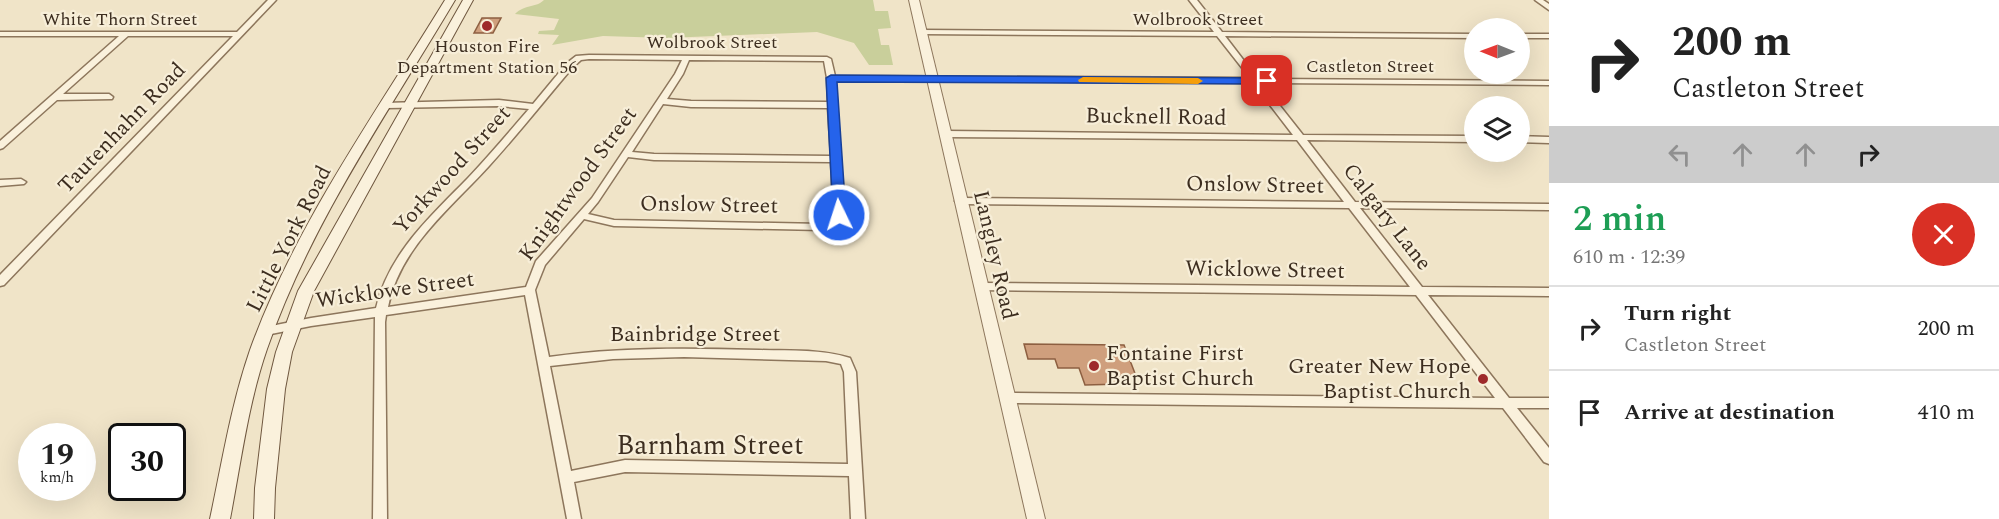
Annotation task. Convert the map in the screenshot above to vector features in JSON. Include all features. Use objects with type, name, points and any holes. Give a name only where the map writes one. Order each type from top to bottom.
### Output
[{"type":"main road","name":"Little York Road","points":[[220,519],[246,390],[266,331],[309,236],[450,0]]},
{"type":"main road","name":"Little York Road","points":[[264,519],[265,488],[276,389],[284,352],[306,291],[468,0]]},
{"type":"main road","points":[[442,14],[456,21]]},
{"type":"main road","points":[[433,28],[456,21]]},
{"type":"main road","points":[[340,182],[366,182]]},
{"type":"main road","points":[[309,236],[336,236]]},
{"type":"street","name":"Tautenhahn Road","points":[[0,282],[272,0]]},
{"type":"street","name":"Langley Road","points":[[914,0],[1036,519]]},
{"type":"street","name":"Calgary Lane","points":[[1192,0],[1221,34],[1549,458]]},
{"type":"street","points":[[1539,0],[1549,8]]},
{"type":"street","name":"Wolbrook Street","points":[[922,32],[1464,36]]},
{"type":"street","name":"White Thorn Street","points":[[4,34],[240,34]]},
{"type":"street","points":[[0,40],[4,34]]},
{"type":"street","points":[[0,146],[126,34]]},
{"type":"street","points":[[1530,36],[1549,36]]},
{"type":"street","name":"Wolbrook Street","points":[[597,57],[827,59],[831,78]]},
{"type":"street","name":"Yorkwood Street","points":[[380,519],[380,311],[392,273],[413,240],[470,181],[570,65],[579,58],[597,57]]},
{"type":"street","name":"Knightwood Street","points":[[574,519],[530,290],[540,264],[583,216],[662,101],[687,57]]},
{"type":"street","points":[[626,154],[654,157],[836,159],[831,78]]},
{"type":"street","name":"Castleton Street","points":[[831,78],[1549,83]]},
{"type":"street","points":[[56,97],[109,97]]},
{"type":"street","points":[[662,101],[691,104],[832,105]]},
{"type":"street","points":[[387,105],[499,104],[535,107]]},
{"type":"street","name":"Bucknell Road","points":[[945,134],[1464,139]]},
{"type":"street","points":[[1530,139],[1549,140]]},
{"type":"street","name":"Onslow Street","points":[[583,216],[614,223],[822,226],[835,224],[839,215],[836,159]]},
{"type":"street","points":[[0,183],[21,182]]},
{"type":"street","name":"Onslow Street","points":[[960,201],[1549,207]]},
{"type":"street","name":"Wicklowe Street","points":[[981,287],[1549,292]]},
{"type":"street","name":"Wicklowe Street","points":[[266,331],[380,311],[530,290]]},
{"type":"street","name":"Bainbridge Street","points":[[543,362],[578,356],[622,353],[826,356],[846,360],[850,372],[854,470]]},
{"type":"street","points":[[1008,398],[1549,403]]},
{"type":"street","name":"Barnham Street","points":[[566,477],[625,466],[854,470]]},
{"type":"street","points":[[854,470],[858,519]]},
{"type":"green space","points":[[544,0],[873,0],[875,11],[888,11],[891,28],[878,29],[881,45],[889,45],[893,65],[869,65],[854,43],[817,32],[666,38],[603,36],[552,45],[559,35],[538,34],[539,31],[554,30],[559,19],[515,14]]},
{"type":"building","name":"Houston Fire Department Station 56","points":[[482,18],[501,18],[493,33],[474,33]]},
{"type":"building","name":"Fontaine First Baptist Church","points":[[1024,344],[1124,345],[1136,376],[1119,376],[1122,384],[1085,385],[1079,368],[1058,368],[1055,359],[1028,359]]},
{"type":"slow traffic","points":[[1083,80],[1198,81]]},
{"type":"place","name":"Houston Fire Department Station 56","points":[[487,26]]},
{"type":"place","name":"Fontaine First Baptist Church","points":[[1094,366]]},
{"type":"place","name":"Greater New Hope Baptist Church","points":[[1483,379]]},
{"type":"route","points":[[839,215],[831,78],[1267,81]]}]
